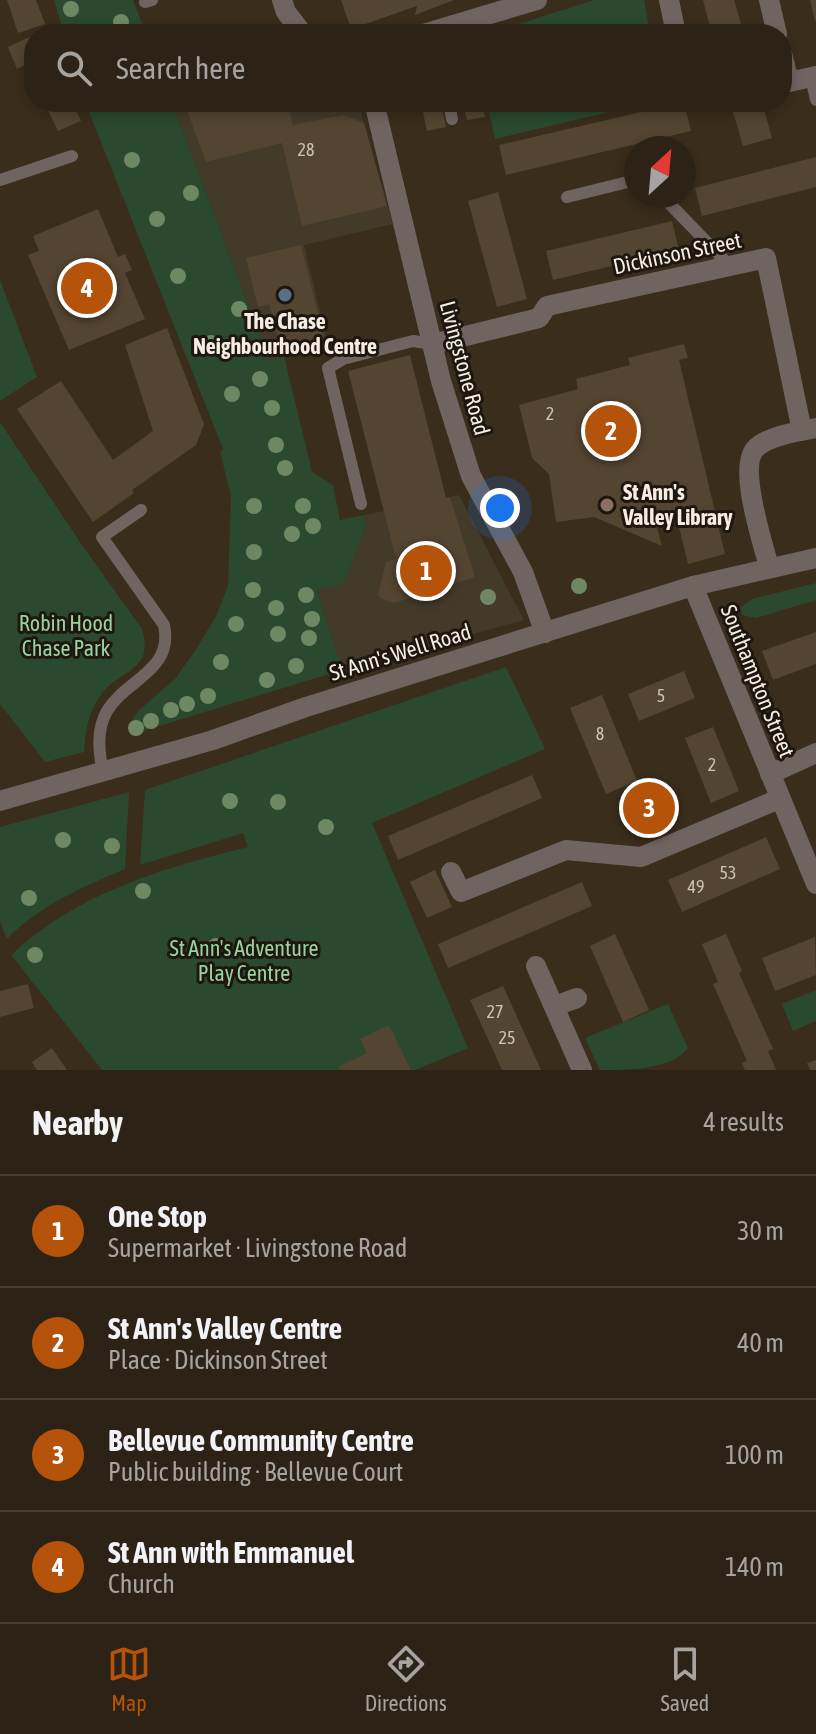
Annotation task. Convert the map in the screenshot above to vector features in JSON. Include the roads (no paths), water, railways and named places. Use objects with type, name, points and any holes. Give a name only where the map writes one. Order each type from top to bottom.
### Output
[{"type":"street","points":[[282,0],[295,24]]},
{"type":"street","points":[[460,24],[537,0]]},
{"type":"street","points":[[669,0],[674,24]]},
{"type":"street","points":[[769,0],[775,24]]},
{"type":"street","points":[[792,81],[814,77]]},
{"type":"street","name":"Livingstone Road","points":[[376,112],[441,381],[471,476],[523,572],[545,633]]},
{"type":"street","name":"Dickinson Street","points":[[433,344],[539,318],[547,306],[766,258],[809,430]]},
{"type":"street","points":[[769,567],[747,473],[751,457],[756,447],[809,430]]},
{"type":"street","name":"St Ann's Well Road","points":[[0,801],[213,740],[405,675],[693,586],[816,558]]},
{"type":"street","name":"Southampton Street","points":[[693,586],[816,884]]},
{"type":"street","points":[[770,774],[816,753]]},
{"type":"street","points":[[451,872],[461,892],[566,850],[641,857],[779,799]]},
{"type":"street","points":[[536,966],[582,1070]]},
{"type":"street","points":[[555,1006],[577,998]]},
{"type":"lane","points":[[814,77],[816,100]]},
{"type":"lane","points":[[451,112],[452,119]]},
{"type":"lane","points":[[0,180],[72,156]]},
{"type":"lane","points":[[567,197],[624,183]]},
{"type":"lane","points":[[674,208],[730,266]]},
{"type":"lane","points":[[361,504],[328,368],[343,359],[413,341],[433,344]]},
{"type":"lane","points":[[103,773],[99,734],[107,711],[122,693],[156,664],[167,639],[164,625],[102,537],[141,510]]},
{"type":"place","name":"St Ann with Emmanuel","points":[[87,288]]},
{"type":"place","name":"The Chase Neighbourhood Centre","points":[[285,295]]},
{"type":"place","name":"St Ann's Valley Centre","points":[[611,431]]},
{"type":"place","name":"St Ann's Valley Library","points":[[607,505]]},
{"type":"place","name":"One Stop","points":[[426,571]]},
{"type":"place","name":"Bellevue Community Centre","points":[[649,808]]},
{"type":"park label","name":"Robin Hood Chase Park","points":[[66,636]]},
{"type":"park label","name":"St Ann's Adventure Play Centre","points":[[244,960]]}]
